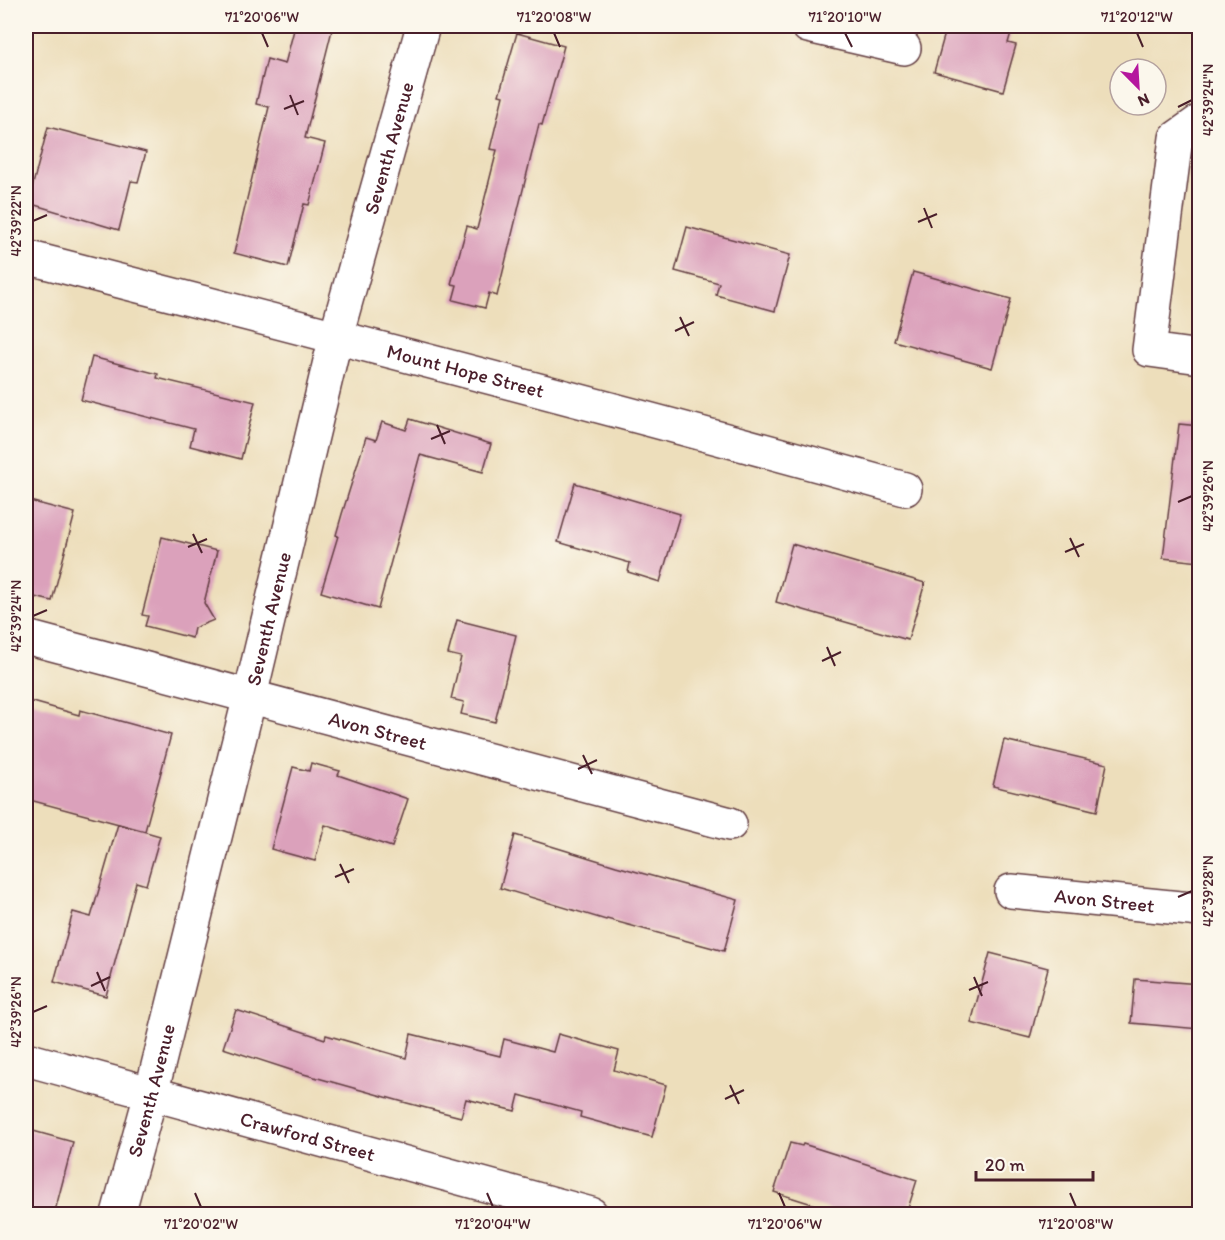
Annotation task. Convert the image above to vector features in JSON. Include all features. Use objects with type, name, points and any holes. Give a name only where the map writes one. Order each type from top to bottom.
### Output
[{"type":"street","name":"Seventh Avenue","points":[[118,1215],[151,1094],[250,696],[336,336],[423,26]]},
{"type":"street","points":[[808,26],[904,48]]},
{"type":"street","points":[[1200,121],[1176,138],[1149,350],[1200,357]]},
{"type":"street","name":"Mount Hope Street","points":[[26,257],[719,437],[905,489]]},
{"type":"street","name":"Avon Street","points":[[26,637],[730,824]]},
{"type":"street","name":"Avon Street","points":[[1011,891],[1200,910]]},
{"type":"street","name":"Crawford Street","points":[[26,1059],[591,1215]]},
{"type":"building","points":[[295,26],[333,26],[305,138],[325,143],[309,205],[304,204],[288,267],[234,253],[269,107],[256,104],[267,59],[285,64]]},
{"type":"building","points":[[947,26],[1013,26],[1008,43],[1016,45],[1003,91],[934,72]]},
{"type":"building","points":[[517,33],[564,46],[542,125],[539,124],[497,296],[489,293],[485,308],[453,300],[457,285],[451,284],[467,226],[477,229],[497,150],[490,149],[503,96],[499,95]]},
{"type":"building","points":[[48,127],[146,152],[138,182],[131,181],[119,230],[28,203]]},
{"type":"building","points":[[687,227],[790,255],[775,311],[716,295],[719,283],[675,271]]},
{"type":"building","points":[[913,272],[1011,299],[992,368],[894,341]]},
{"type":"building","points":[[92,357],[158,374],[157,378],[255,402],[241,459],[190,446],[194,429],[81,400]]},
{"type":"building","points":[[410,419],[491,444],[483,472],[420,455],[378,609],[321,592],[366,437],[376,440],[382,422],[406,430]]},
{"type":"building","points":[[1179,424],[1200,426],[1200,562],[1163,558]]},
{"type":"building","points":[[575,483],[680,514],[660,582],[628,572],[630,563],[558,542]]},
{"type":"building","points":[[26,500],[75,513],[52,601],[26,595]]},
{"type":"building","points":[[162,537],[217,551],[204,603],[214,620],[194,628],[192,638],[145,626],[148,616],[142,615]]},
{"type":"building","points":[[792,544],[925,583],[908,640],[776,602]]},
{"type":"building","points":[[457,620],[516,635],[495,722],[461,714],[464,702],[451,699],[461,657],[448,654]]},
{"type":"building","points":[[26,700],[79,715],[80,710],[171,735],[145,831],[26,799]]},
{"type":"building","points":[[1004,740],[1107,764],[1097,811],[993,786]]},
{"type":"building","points":[[311,763],[340,771],[338,775],[408,799],[392,847],[325,825],[315,861],[271,849],[293,767],[309,771]]},
{"type":"building","points":[[118,824],[160,836],[146,885],[136,882],[106,996],[54,982],[73,912],[91,917]]},
{"type":"building","points":[[515,835],[738,900],[724,951],[606,920],[500,888]]},
{"type":"building","points":[[990,953],[1048,968],[1030,1038],[971,1023]]},
{"type":"building","points":[[1135,979],[1200,984],[1200,1029],[1131,1023]]},
{"type":"building","points":[[236,1010],[325,1039],[326,1035],[406,1058],[411,1034],[500,1056],[504,1039],[553,1052],[558,1034],[619,1051],[614,1070],[666,1085],[652,1137],[580,1117],[581,1112],[519,1095],[515,1111],[466,1099],[461,1117],[300,1073],[223,1048]]},
{"type":"building","points":[[26,1129],[73,1142],[54,1215],[26,1215]]},
{"type":"building","points":[[790,1143],[802,1146],[803,1144],[917,1180],[906,1215],[847,1215],[774,1192]]}]
